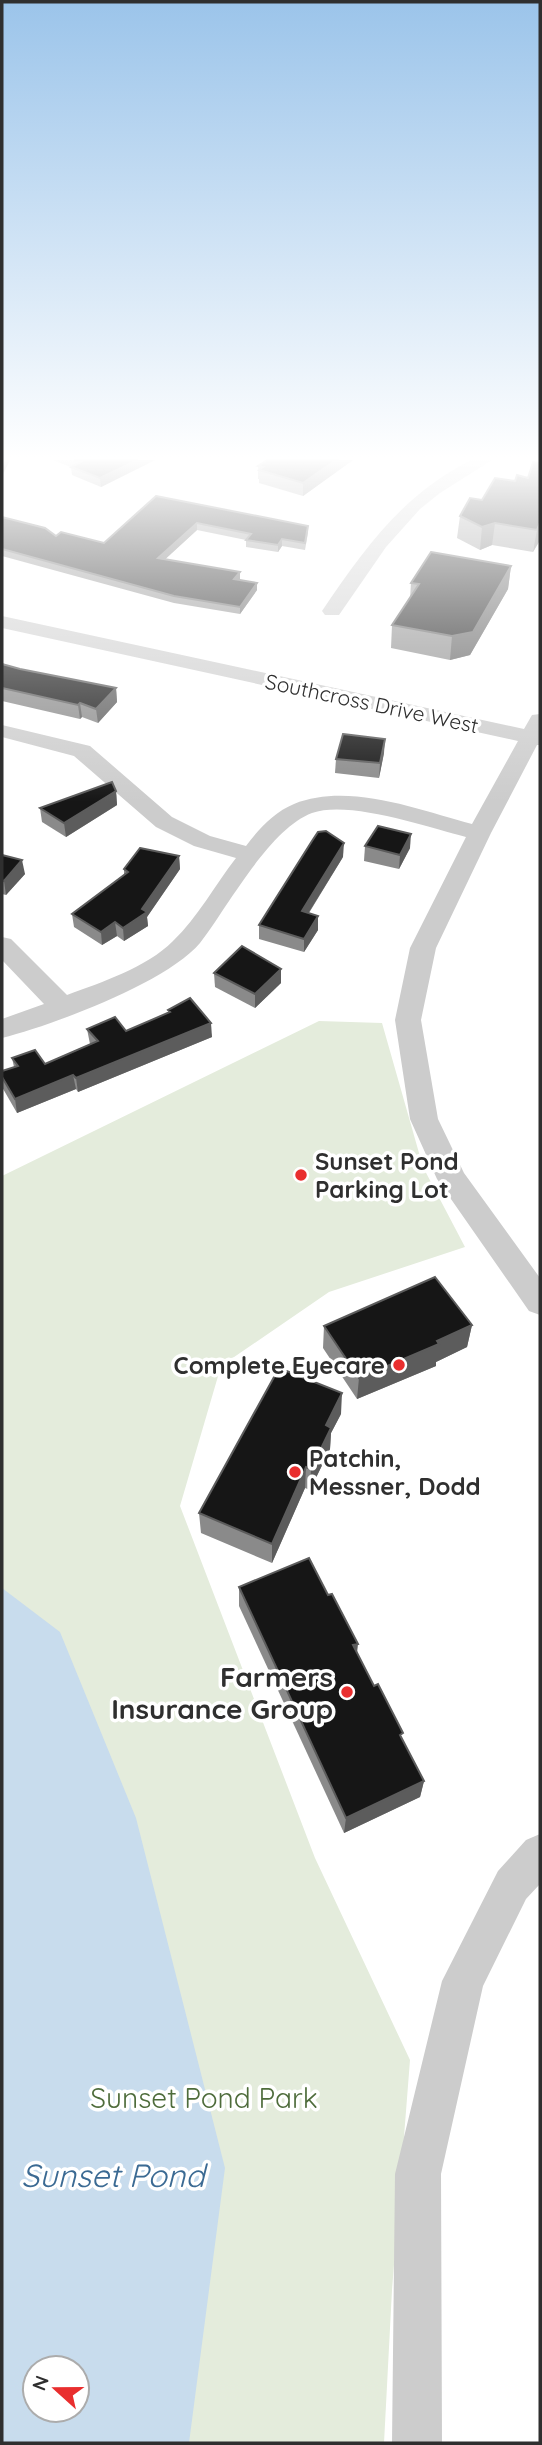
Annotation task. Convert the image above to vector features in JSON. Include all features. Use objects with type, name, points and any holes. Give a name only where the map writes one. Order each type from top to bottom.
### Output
[{"type":"street","points":[[332,611],[357,574]]},
{"type":"street","name":"Southcross Drive West","points":[[2,622],[204,666],[537,732]]},
{"type":"street","points":[[2,731],[82,751],[164,822],[202,841],[250,855]]},
{"type":"street","points":[[537,732],[479,833],[423,948],[408,1020],[424,1119],[435,1143],[452,1179],[540,1303]]},
{"type":"street","points":[[2,1029],[140,974],[179,951],[268,834],[302,809],[328,804],[363,806],[479,833]]},
{"type":"street","points":[[2,945],[62,1006]]},
{"type":"street","points":[[417,2443],[418,2174],[463,1981],[512,1885],[540,1854]]},
{"type":"green space","name":"Sunset Pond Park","points":[[319,1021],[382,1023],[423,1167],[465,1247],[329,1292],[221,1366],[180,1506],[315,1858],[410,2060],[392,2290],[384,2443],[2,2443],[2,1176]]},
{"type":"water","name":"Sunset Pond","points":[[2,1588],[60,1632],[136,1818],[225,2168],[189,2443],[2,2443]]},
{"type":"building","points":[[94,574],[238,574],[234,579],[257,583],[240,607],[174,596]]},
{"type":"building","points":[[417,574],[506,574],[473,632],[452,636],[392,625],[419,584],[411,583]]},
{"type":"building","points":[[2,664],[116,688],[96,709],[80,703],[78,705],[2,688]]},
{"type":"building","points":[[343,734],[385,739],[380,763],[336,759]]},
{"type":"building","points":[[112,782],[116,791],[64,823],[40,808]]},
{"type":"building","points":[[378,826],[411,834],[400,855],[365,846]]},
{"type":"building","points":[[326,831],[344,843],[302,911],[318,916],[304,939],[259,925],[318,832]]},
{"type":"building","points":[[140,848],[179,856],[142,909],[147,912],[123,928],[115,922],[101,932],[72,914],[128,872],[124,869]]},
{"type":"building","points":[[2,855],[22,860],[4,881],[2,880]]},
{"type":"building","points":[[242,946],[281,969],[255,994],[214,973]]},
{"type":"building","points":[[190,998],[211,1023],[76,1078],[73,1075],[15,1099],[2,1077],[2,1071],[18,1066],[12,1058],[35,1050],[45,1064],[98,1041],[87,1029],[115,1017],[126,1031],[170,1012],[168,1010]]},
{"type":"building","points":[[435,1277],[472,1325],[437,1341],[439,1344],[359,1378],[324,1326]]},
{"type":"building","points":[[279,1368],[342,1393],[326,1425],[331,1428],[311,1469],[306,1467],[272,1544],[199,1513]]},
{"type":"building","points":[[309,1558],[328,1595],[332,1594],[358,1644],[353,1645],[374,1686],[378,1684],[424,1781],[346,1818],[239,1587]]},
{"type":"place","name":"Sunset Pond Parking Lot","points":[[301,1175]]},
{"type":"place","name":"Complete Eyecare","points":[[399,1365]]},
{"type":"place","name":"Patchin, Messner, Dodd","points":[[295,1472]]},
{"type":"place","name":"Farmers Insurance Group","points":[[347,1692]]}]
